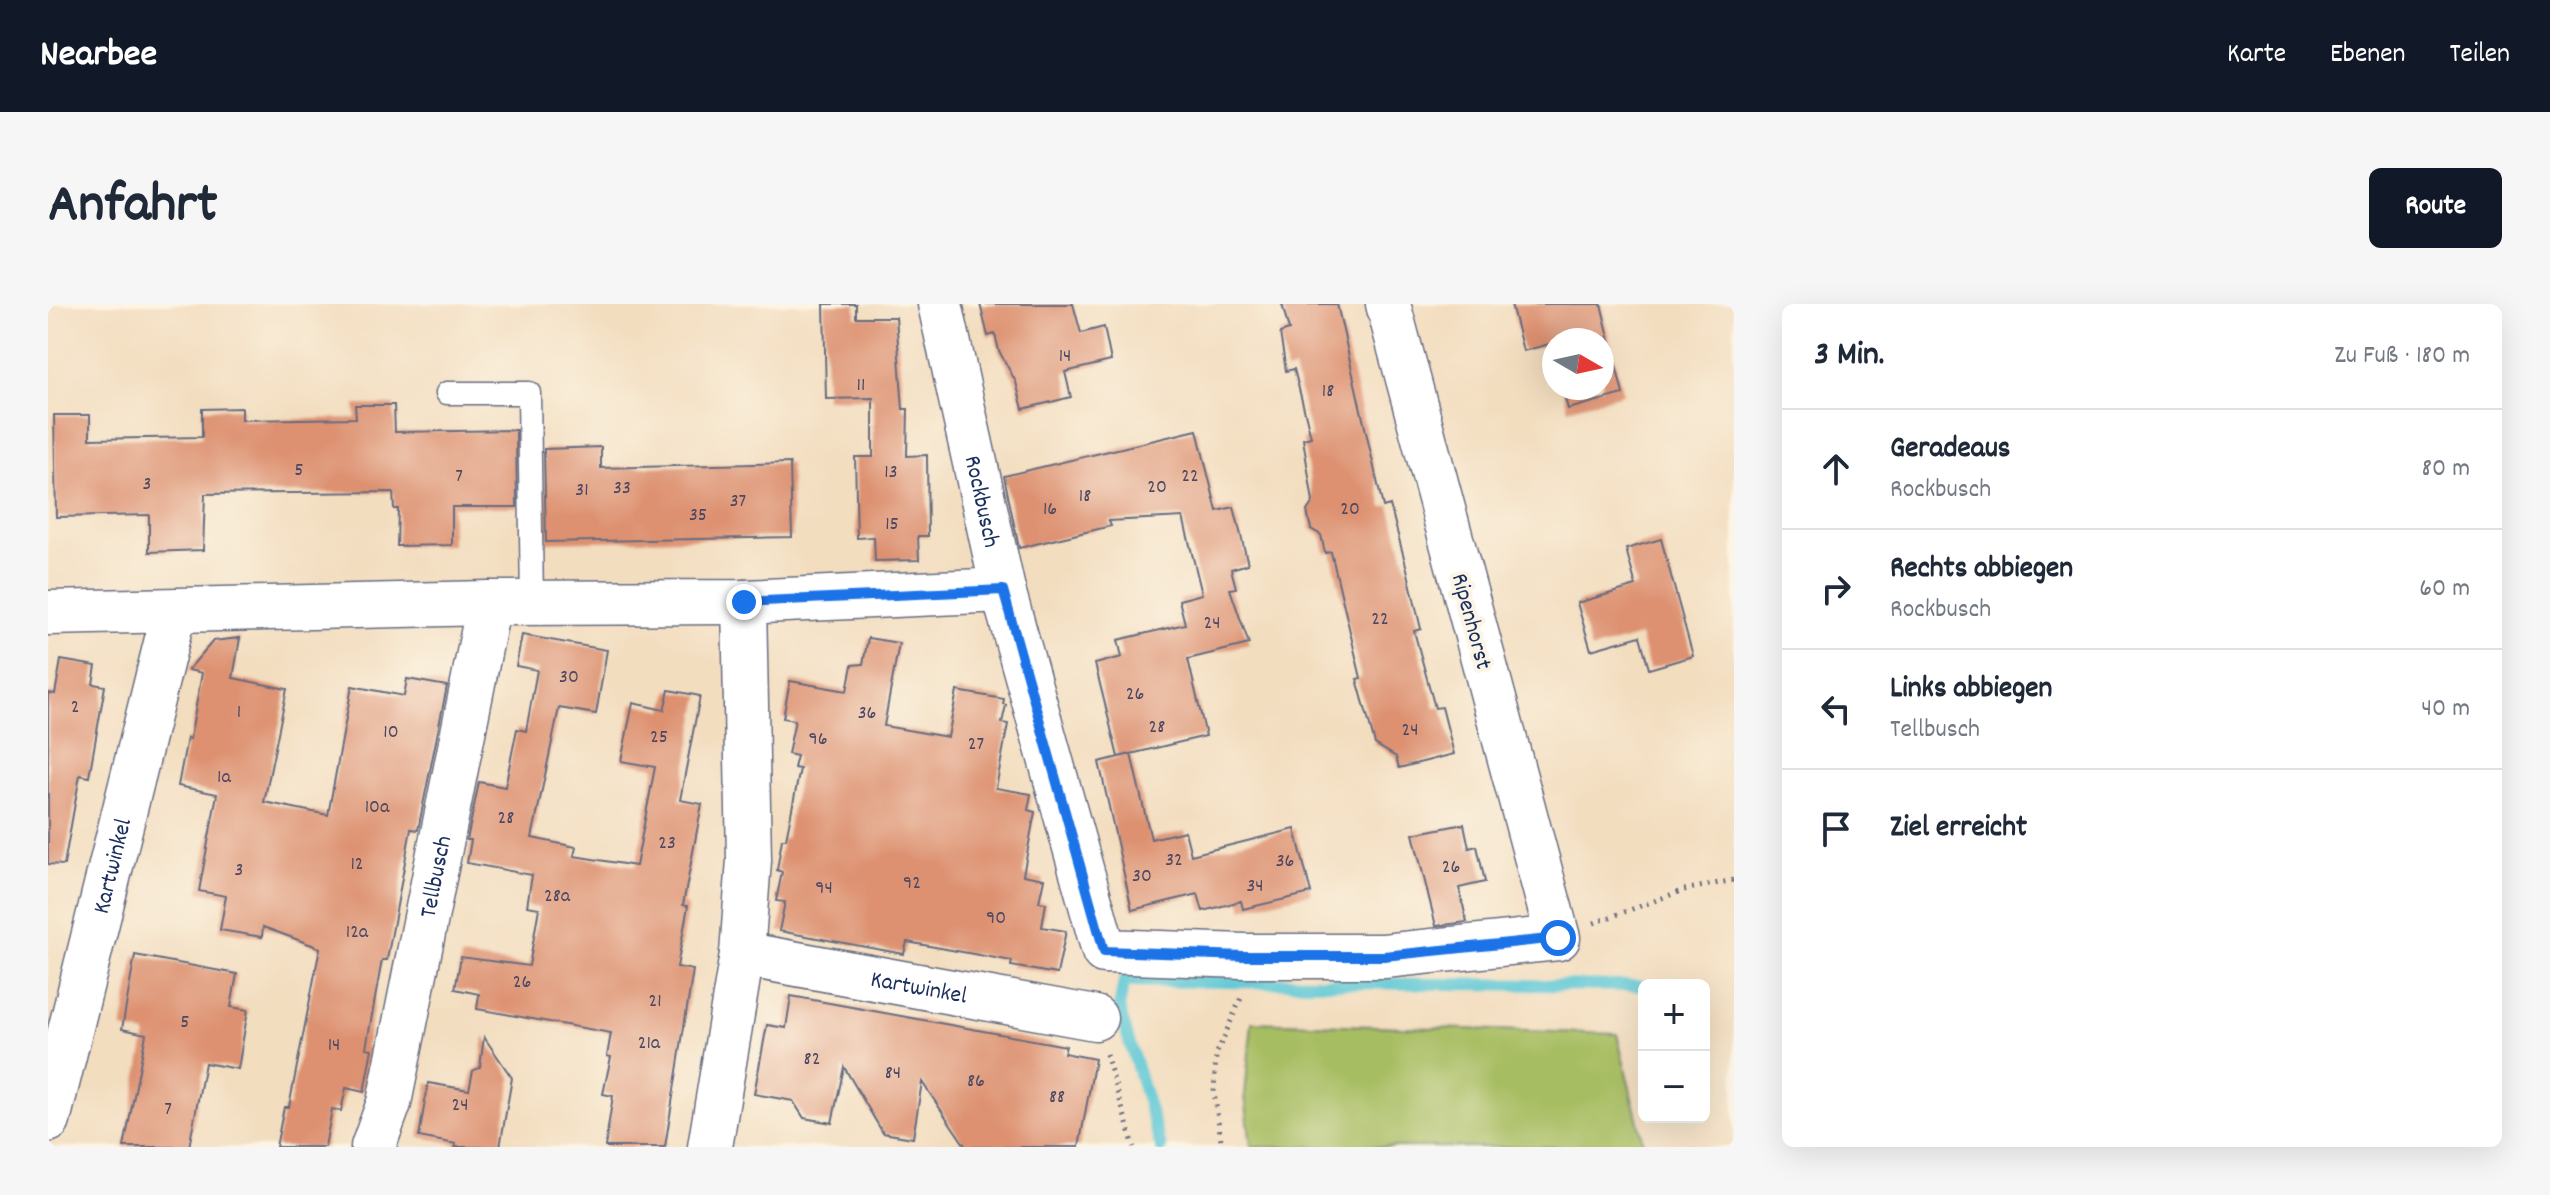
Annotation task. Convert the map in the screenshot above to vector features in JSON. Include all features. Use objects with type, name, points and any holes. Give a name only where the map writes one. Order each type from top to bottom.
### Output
[{"type":"street","name":"Rockbusch","points":[[940,304],[1003,590],[1104,951],[1244,956],[1384,956],[1558,938]]},
{"type":"street","name":"Ripenhorst","points":[[1388,304],[1558,938]]},
{"type":"street","points":[[48,613],[489,603],[744,602],[1003,590]]},
{"type":"street","points":[[710,1147],[742,954],[749,860],[744,602]]},
{"type":"street","name":"Tellbusch","points":[[373,1147],[389,1103],[489,603]]},
{"type":"street","name":"Kartwinkel","points":[[48,1120],[174,611]]},
{"type":"street","name":"Kartwinkel","points":[[742,954],[1095,1018]]},
{"type":"lane","points":[[447,393],[529,393],[532,603]]},
{"type":"path","points":[[1558,938],[1684,890],[1734,880]]},
{"type":"path","points":[[1222,1147],[1214,1092],[1216,1055],[1244,991]]},
{"type":"path","points":[[1095,1018],[1134,1147]]},
{"type":"green space","points":[[1252,1022],[1617,1034],[1644,1147],[1251,1147],[1245,1095]]},
{"type":"building","points":[[824,304],[856,304],[856,317],[896,317],[903,409],[908,409],[907,456],[927,455],[928,536],[918,536],[919,560],[875,561],[874,537],[857,538],[855,457],[873,457],[873,398],[826,399]]},
{"type":"building","points":[[980,304],[1073,304],[1081,333],[1104,327],[1111,361],[1065,372],[1071,397],[1023,409],[1016,382],[999,351],[995,334],[988,336]]},
{"type":"building","points":[[1282,304],[1337,304],[1383,507],[1390,505],[1407,569],[1421,629],[1414,631],[1435,708],[1442,707],[1454,754],[1399,768],[1396,757],[1375,744],[1357,679],[1361,678],[1331,552],[1325,553],[1321,535],[1311,529],[1307,511],[1313,502],[1303,439],[1311,437],[1294,369],[1286,371],[1280,333],[1289,330]]},
{"type":"building","points":[[1511,304],[1601,304],[1607,328],[1542,328],[1542,346],[1523,351]]},
{"type":"building","points":[[1614,357],[1623,394],[1614,396]]},
{"type":"building","points":[[1565,400],[1601,400],[1568,409]]},
{"type":"building","points":[[355,405],[394,405],[395,432],[516,430],[517,507],[452,507],[452,545],[397,546],[398,509],[394,509],[393,492],[205,494],[203,550],[149,552],[149,515],[56,517],[54,415],[90,415],[90,439],[202,437],[202,409],[242,408],[242,420],[356,418]]},
{"type":"building","points":[[1197,430],[1217,511],[1234,507],[1248,564],[1231,569],[1236,588],[1230,589],[1249,644],[1188,659],[1206,736],[1118,757],[1095,664],[1122,657],[1118,640],[1185,624],[1179,600],[1202,594],[1183,517],[1109,521],[1111,526],[1019,548],[1004,476]]},
{"type":"building","points":[[601,447],[601,468],[790,463],[792,537],[546,542],[544,449]]},
{"type":"building","points":[[1661,539],[1693,656],[1649,669],[1640,636],[1591,650],[1577,603],[1636,586],[1626,549]]},
{"type":"building","points":[[522,635],[607,650],[596,714],[559,708],[532,838],[576,847],[574,856],[636,866],[655,767],[621,761],[633,703],[664,710],[669,690],[700,696],[680,800],[702,804],[683,905],[688,906],[677,967],[693,970],[665,1147],[605,1147],[613,1096],[603,1094],[611,1057],[607,1056],[611,1033],[477,1009],[479,994],[455,989],[461,957],[529,966],[539,908],[527,906],[532,875],[467,863],[471,840],[467,840],[479,782],[505,787],[517,729],[526,731],[537,670],[516,666]]},
{"type":"building","points":[[240,638],[233,678],[287,689],[264,802],[328,815],[352,686],[404,696],[407,679],[447,686],[418,830],[411,829],[387,960],[382,960],[366,1048],[372,1049],[364,1092],[346,1088],[341,1111],[332,1109],[325,1147],[276,1147],[284,1107],[289,1107],[320,948],[263,927],[262,937],[220,930],[226,896],[199,891],[217,794],[178,786],[202,673],[188,670],[213,641]]},
{"type":"building","points":[[868,638],[899,643],[884,726],[948,737],[957,691],[1004,699],[1003,704],[1006,705],[1002,723],[1008,724],[996,788],[1031,794],[1028,810],[1035,812],[1023,875],[1044,879],[1039,902],[1046,903],[1042,927],[1066,931],[1057,974],[1011,966],[1012,961],[907,942],[904,954],[779,931],[785,902],[776,901],[782,872],[777,870],[800,769],[794,768],[797,756],[788,754],[795,720],[783,718],[790,681],[847,691],[852,665],[863,664]]},
{"type":"building","points":[[61,660],[96,666],[93,684],[105,686],[89,777],[80,775],[64,865],[48,864],[48,693],[55,694]]},
{"type":"building","points":[[1131,754],[1151,839],[1185,831],[1191,855],[1295,829],[1311,893],[1243,909],[1241,901],[1203,911],[1198,894],[1132,910],[1099,762]]},
{"type":"building","points":[[1464,824],[1469,848],[1477,846],[1485,882],[1459,888],[1467,922],[1436,926],[1413,834]]},
{"type":"building","points":[[135,955],[237,974],[231,1007],[248,1010],[238,1069],[205,1063],[189,1147],[124,1147],[146,1034],[122,1029]]},
{"type":"building","points":[[791,996],[1066,1046],[1064,1053],[1095,1059],[1079,1147],[966,1147],[922,1082],[913,1138],[883,1133],[844,1067],[832,1123],[804,1118],[793,1101],[754,1094],[767,1025],[786,1028]]},
{"type":"building","points":[[484,1037],[512,1078],[500,1147],[455,1147],[456,1144],[419,1137],[428,1083],[469,1090],[473,1071],[480,1067]]},
{"type":"waterway","points":[[1161,1147],[1119,1008],[1124,981],[1638,986]]},
{"type":"route","points":[[744,602],[1003,590],[1104,951],[1244,956],[1384,956],[1558,938]]}]
